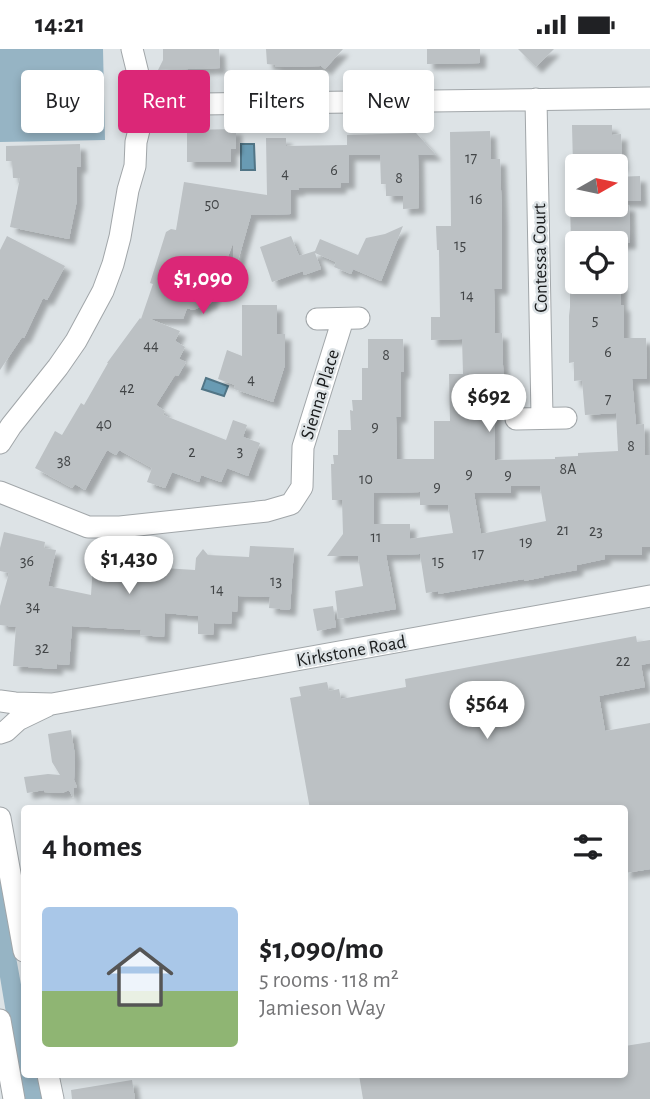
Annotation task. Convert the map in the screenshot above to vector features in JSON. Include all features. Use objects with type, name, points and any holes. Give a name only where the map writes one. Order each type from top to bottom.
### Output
[{"type":"street","points":[[122,70],[124,49]]},
{"type":"street","points":[[132,49],[136,70]]},
{"type":"street","points":[[210,104],[650,98]]},
{"type":"street","name":"Contessa Court","points":[[536,99],[542,417]]},
{"type":"street","points":[[0,443],[76,341],[91,315],[113,264],[128,190],[124,133]]},
{"type":"street","name":"Sienna Place","points":[[0,492],[88,527],[120,527],[267,511],[291,504],[302,487],[303,447],[351,319],[317,319]]},
{"type":"street","points":[[516,419],[566,418]]},
{"type":"street","name":"Kirkstone Road","points":[[0,701],[52,703],[650,596]]},
{"type":"street","name":"Kirkstone Road","points":[[0,733],[18,720],[52,703]]},
{"type":"street","points":[[0,818],[21,934]]},
{"type":"street","points":[[0,1020],[14,1099]]},
{"type":"street","points":[[48,1078],[52,1099]]},
{"type":"shaded area","points":[[0,49],[103,49],[103,70],[21,70],[21,133],[104,133],[104,94],[105,140],[0,142]]},
{"type":"shaded area","points":[[241,144],[254,144],[255,170],[241,170]]},
{"type":"shaded area","points":[[206,378],[228,386],[224,396],[202,389]]},
{"type":"shaded area","points":[[0,869],[21,984],[21,1078],[39,1078],[43,1099],[24,1099],[0,977]]},
{"type":"building","points":[[163,49],[219,49],[220,68],[158,70],[163,60]]},
{"type":"building","points":[[266,49],[343,49],[325,69],[321,66],[275,67],[267,64]]},
{"type":"building","points":[[427,49],[480,49],[480,63],[427,64]]},
{"type":"building","points":[[518,49],[554,49],[536,67]]},
{"type":"building","points":[[572,125],[612,125],[612,135],[621,134],[622,154],[573,154]]},
{"type":"building","points":[[224,129],[224,133],[236,133],[236,149],[231,149],[231,162],[187,162],[187,133],[210,133],[210,130]]},
{"type":"building","points":[[490,131],[491,159],[500,159],[502,220],[502,289],[494,289],[495,333],[502,333],[504,397],[495,397],[495,460],[555,459],[578,456],[578,453],[618,451],[616,413],[585,415],[582,380],[574,381],[574,362],[569,363],[569,316],[570,294],[621,294],[621,305],[624,305],[624,338],[646,338],[647,379],[632,379],[636,425],[644,424],[645,455],[650,455],[650,547],[642,547],[642,555],[605,555],[605,559],[577,565],[577,570],[438,594],[438,591],[426,593],[420,554],[386,555],[396,609],[338,619],[335,591],[363,586],[358,556],[327,556],[343,534],[342,500],[332,500],[331,464],[334,464],[333,455],[338,455],[338,430],[351,430],[352,400],[362,400],[362,368],[368,368],[368,339],[403,339],[401,417],[396,417],[397,459],[434,459],[434,421],[450,421],[449,374],[463,374],[462,339],[431,340],[431,317],[440,317],[436,226],[451,226],[450,132]],"holes":[[[511,486],[540,486],[546,521],[481,534],[474,493],[511,493]],[[420,492],[420,505],[448,505],[453,533],[410,539],[410,524],[374,524],[374,493]]]},
{"type":"building","points":[[416,133],[436,155],[418,155],[419,208],[403,209],[403,196],[386,196],[386,184],[381,184],[380,155],[349,155],[349,183],[341,183],[340,188],[291,190],[291,214],[251,215],[238,261],[233,261],[233,243],[211,303],[193,310],[187,308],[183,319],[150,319],[180,331],[175,341],[185,347],[179,359],[186,362],[156,405],[165,411],[163,415],[226,440],[233,420],[247,425],[243,437],[260,443],[248,476],[227,468],[221,482],[201,475],[199,482],[172,472],[165,488],[147,482],[152,468],[119,450],[116,455],[107,450],[85,490],[75,484],[72,488],[35,468],[55,431],[62,435],[81,403],[84,405],[107,363],[141,319],[166,232],[176,230],[184,182],[267,195],[266,138],[286,138],[286,146],[347,145],[347,135]]},
{"type":"building","points":[[80,144],[81,167],[77,167],[77,200],[69,239],[10,227],[20,178],[13,178],[12,161],[6,161],[6,146]]},
{"type":"building","points":[[628,176],[640,176],[641,201],[628,201]]},
{"type":"building","points":[[629,205],[630,243],[628,231],[571,231],[570,217],[628,217]]},
{"type":"building","points":[[403,226],[381,281],[353,269],[351,274],[334,267],[336,262],[315,253],[321,269],[304,275],[303,271],[272,282],[260,247],[291,236],[299,256],[315,251],[320,239],[358,255],[366,238]]},
{"type":"building","points":[[7,236],[65,266],[47,300],[43,298],[24,338],[22,337],[0,370],[0,250]]},
{"type":"building","points":[[242,305],[277,305],[277,334],[285,334],[285,365],[273,402],[234,389],[235,385],[218,379],[227,350],[242,356]]},
{"type":"building","points":[[4,532],[45,542],[44,548],[56,550],[48,586],[91,595],[93,565],[144,570],[145,559],[164,560],[164,568],[195,570],[196,558],[203,549],[208,555],[249,557],[250,546],[294,548],[290,610],[269,608],[270,597],[238,596],[237,612],[232,611],[231,624],[214,623],[213,635],[198,634],[198,616],[165,613],[164,637],[140,635],[141,630],[72,626],[69,665],[57,664],[57,669],[13,666],[16,627],[0,625],[0,606],[9,573],[0,571],[0,548]]},
{"type":"building","points":[[333,606],[336,627],[317,631],[313,609]]},
{"type":"building","points":[[636,636],[637,642],[650,640],[650,663],[641,665],[645,687],[599,696],[605,731],[650,723],[650,869],[628,873],[628,805],[309,805],[290,698],[301,696],[299,687],[327,682],[329,691],[339,689],[341,699],[406,687],[405,679]]},
{"type":"building","points":[[71,730],[75,756],[74,780],[77,787],[74,788],[73,798],[69,790],[62,793],[44,790],[27,793],[24,777],[60,775],[52,762],[48,734]]},
{"type":"building","points":[[650,1042],[650,1099],[363,1099],[360,1078],[628,1078],[628,1046]]},
{"type":"building","points":[[132,1080],[135,1099],[72,1099],[71,1090]]}]
